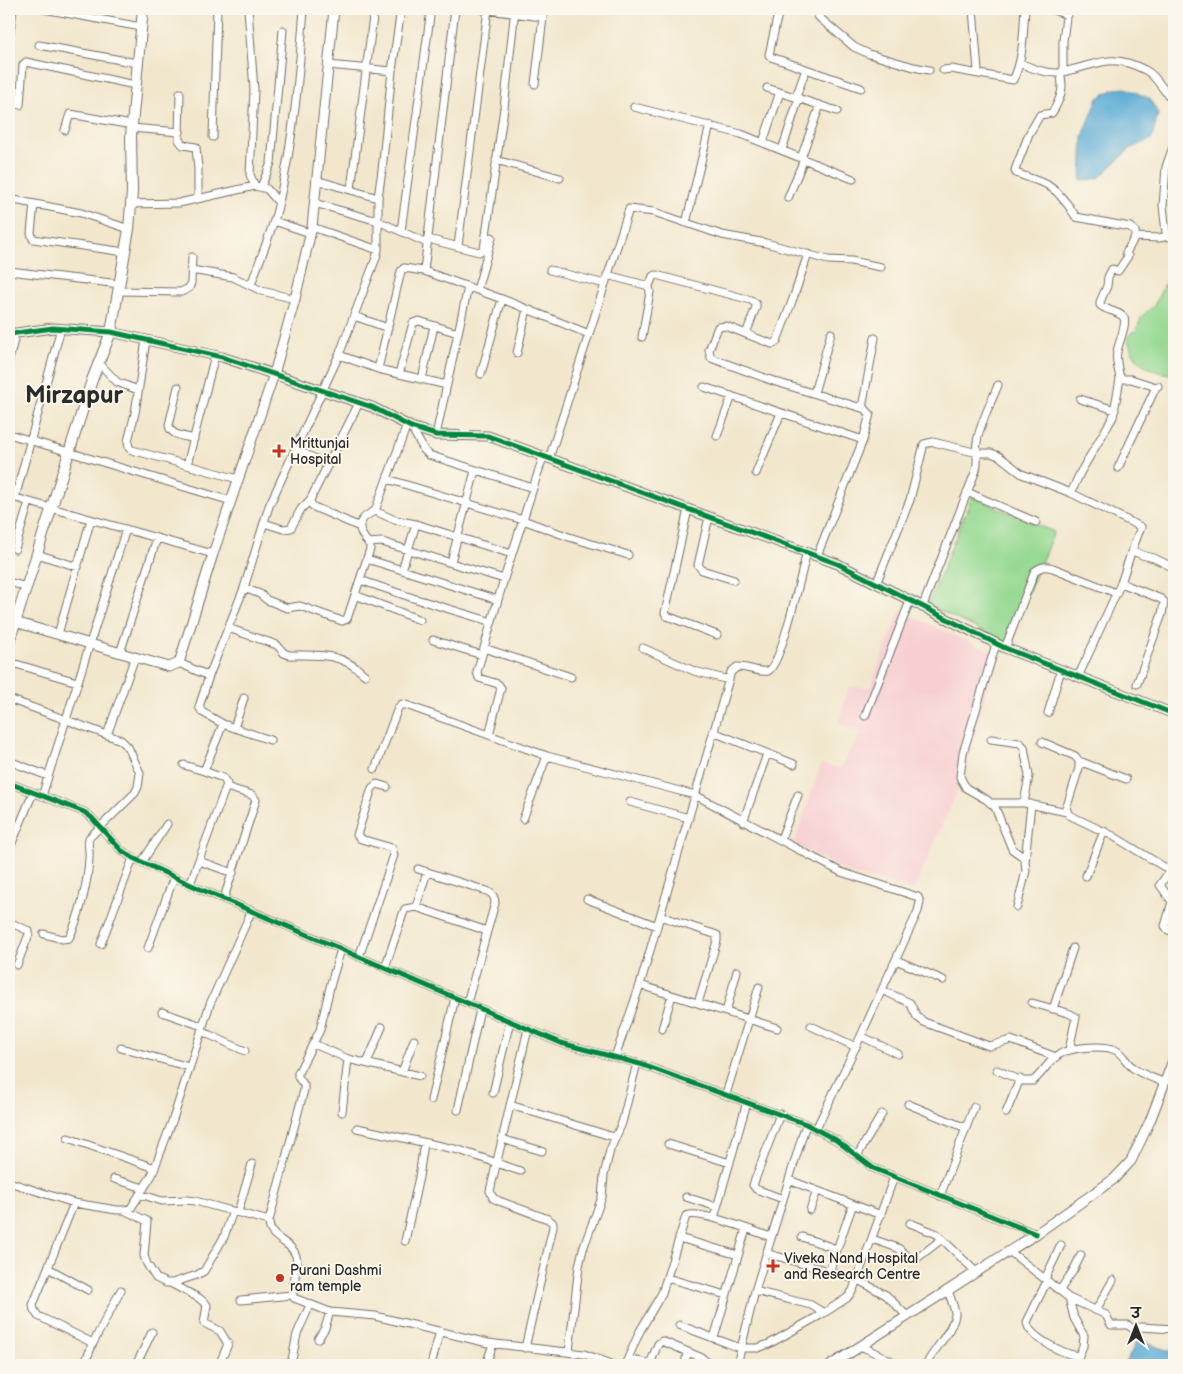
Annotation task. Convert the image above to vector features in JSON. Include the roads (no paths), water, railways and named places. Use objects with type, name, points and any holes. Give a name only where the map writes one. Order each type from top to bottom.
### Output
[{"type":"main road","points":[[9,642],[12,621],[37,554],[92,380],[111,332],[129,229],[131,204],[131,127],[143,9]]},
{"type":"street","points":[[9,39],[13,9]]},
{"type":"street","points":[[44,9],[141,28]]},
{"type":"street","points":[[213,136],[217,9]]},
{"type":"street","points":[[248,9],[254,90],[250,175],[258,187]]},
{"type":"street","points":[[251,285],[279,203],[296,106],[304,9]]},
{"type":"street","points":[[180,663],[213,554],[274,374],[295,299],[311,230],[334,9]]},
{"type":"street","points":[[351,189],[374,9]]},
{"type":"street","points":[[270,740],[223,724],[202,712],[199,707],[209,676],[244,588],[269,506],[339,355],[378,250],[378,198],[392,71],[402,9]]},
{"type":"street","points":[[401,231],[431,9]]},
{"type":"street","points":[[424,271],[455,9]]},
{"type":"street","points":[[458,246],[486,9],[514,11],[542,17]]},
{"type":"street","points":[[535,84],[544,9]]},
{"type":"street","points":[[779,9],[769,55],[860,88]]},
{"type":"street","points":[[818,9],[821,19],[854,47],[869,54],[930,70]]},
{"type":"street","points":[[973,9],[978,71]]},
{"type":"street","points":[[943,70],[950,69],[1013,80],[1020,63],[1025,9]]},
{"type":"street","points":[[1051,9],[1067,12],[1062,41],[1062,72],[1060,73],[1062,88],[1058,103],[1052,114],[1040,115],[1029,134],[1016,165],[1016,174],[1046,184],[1057,192],[1076,217],[1130,227],[1136,237]]},
{"type":"street","points":[[485,252],[484,246],[514,11]]},
{"type":"street","points":[[258,187],[271,163],[283,30]]},
{"type":"street","points":[[38,45],[137,63]]},
{"type":"street","points":[[1020,63],[1033,69],[1060,73],[1107,60],[1116,60],[1152,74],[1166,93],[1174,100]]},
{"type":"street","points":[[20,105],[23,65],[26,62],[135,85]]},
{"type":"street","points":[[328,66],[392,71]]},
{"type":"street","points":[[782,150],[806,69]]},
{"type":"street","points":[[767,88],[838,111]]},
{"type":"street","points":[[763,142],[780,92]]},
{"type":"street","points":[[180,93],[180,143],[195,146],[197,149],[198,199]]},
{"type":"street","points":[[788,198],[820,106]]},
{"type":"street","points":[[634,107],[710,125],[763,142],[853,179]]},
{"type":"street","points":[[65,130],[70,114],[131,127],[180,132]]},
{"type":"street","points":[[686,222],[710,125]]},
{"type":"street","points":[[1171,238],[1166,232],[1163,206],[1166,167],[1174,144]]},
{"type":"street","points":[[496,160],[560,178]]},
{"type":"street","points":[[316,180],[378,198]]},
{"type":"street","points":[[131,204],[178,203],[258,187],[267,189],[279,203]]},
{"type":"street","points":[[9,199],[81,213],[129,229]]},
{"type":"street","points":[[314,203],[378,221],[428,241],[485,252]]},
{"type":"street","points":[[34,204],[31,233],[33,238],[125,252]]},
{"type":"street","points":[[489,735],[502,688],[498,684],[479,678],[477,675],[483,651],[533,488],[546,458],[589,334],[629,209],[654,212],[722,235],[766,243],[833,261],[851,261],[881,267]]},
{"type":"street","points":[[274,220],[378,250]]},
{"type":"street","points":[[477,290],[485,252],[492,236]]},
{"type":"street","points":[[1136,237],[1171,238]]},
{"type":"street","points":[[1071,493],[1080,473],[1113,417],[1115,410],[1120,379],[1116,355],[1124,318],[1122,315],[1102,308],[1100,302],[1112,269],[1118,271],[1128,256],[1126,253],[1136,237]]},
{"type":"street","points":[[808,254],[777,340],[772,344],[726,326],[718,327],[709,350],[711,358],[869,411],[870,414],[863,440],[818,556]]},
{"type":"street","points":[[9,271],[119,287],[181,292],[189,288],[192,257]]},
{"type":"street","points":[[378,369],[402,269],[406,268],[424,271],[502,299],[589,334]]},
{"type":"street","points":[[191,270],[232,277],[262,291],[295,299]]},
{"type":"street","points":[[550,270],[605,284]]},
{"type":"street","points":[[607,275],[649,286]]},
{"type":"street","points":[[642,336],[650,292],[649,286],[653,276],[751,300],[756,304],[756,307],[746,334]]},
{"type":"street","points":[[436,435],[468,287]]},
{"type":"street","points":[[481,374],[502,299]]},
{"type":"street","points":[[517,353],[527,309]]},
{"type":"street","points":[[354,316],[388,328]]},
{"type":"street","points":[[399,374],[413,323],[419,322],[458,332]]},
{"type":"street","points":[[422,379],[434,326]]},
{"type":"street","points":[[9,360],[14,340],[11,333],[53,328],[111,332],[214,355],[274,374],[359,403],[409,426],[436,435],[488,436],[838,564],[996,644],[1174,714]]},
{"type":"street","points":[[61,328],[31,440],[12,497],[213,554]]},
{"type":"street","points":[[814,393],[831,333]]},
{"type":"street","points":[[862,408],[875,338]]},
{"type":"street","points":[[146,340],[135,413],[128,441],[129,448],[238,479]]},
{"type":"street","points":[[187,465],[214,355]]},
{"type":"street","points":[[339,355],[378,369],[447,385]]},
{"type":"street","points":[[99,363],[117,382],[138,390]]},
{"type":"street","points":[[1118,468],[1157,386],[1130,378],[1120,379]]},
{"type":"street","points":[[922,608],[976,470],[978,437],[998,385]]},
{"type":"street","points":[[178,387],[169,425],[170,430],[194,439]]},
{"type":"street","points":[[704,387],[863,440]]},
{"type":"street","points":[[717,436],[732,396]]},
{"type":"street","points":[[1080,399],[1115,410]]},
{"type":"street","points":[[264,523],[283,529],[291,528],[301,508],[310,500],[359,403]]},
{"type":"street","points":[[756,473],[782,413]]},
{"type":"street","points":[[409,426],[429,455],[533,488]]},
{"type":"street","points":[[244,588],[287,608],[300,606],[342,621],[347,619],[370,550],[370,545],[363,539],[360,527],[363,518],[375,511],[409,426]]},
{"type":"street","points":[[9,434],[231,501]]},
{"type":"street","points":[[876,584],[910,500],[924,444],[933,442],[978,453],[995,454],[1022,474],[1071,493],[1142,527],[1121,583],[1078,677]]},
{"type":"street","points":[[295,449],[328,465]]},
{"type":"street","points":[[451,562],[475,470]]},
{"type":"street","points":[[387,479],[523,520],[628,556]]},
{"type":"street","points":[[967,492],[1036,522]]},
{"type":"street","points":[[310,500],[314,507],[360,527]]},
{"type":"street","points":[[15,549],[29,502]]},
{"type":"street","points":[[688,509],[665,612],[667,616],[717,635]]},
{"type":"street","points":[[375,511],[395,520],[416,524],[512,554]]},
{"type":"street","points":[[709,517],[698,565],[702,570],[734,580]]},
{"type":"street","points":[[58,634],[91,520]]},
{"type":"street","points":[[402,570],[416,524]]},
{"type":"street","points":[[42,796],[126,529]]},
{"type":"street","points":[[120,652],[157,538]]},
{"type":"street","points":[[368,543],[382,542],[504,579]]},
{"type":"street","points":[[1132,550],[1142,556],[1154,558],[1174,568]]},
{"type":"street","points":[[615,1057],[640,985],[731,672],[737,667],[766,671],[774,667],[786,631],[807,552]]},
{"type":"street","points":[[37,554],[78,567]]},
{"type":"street","points":[[367,559],[498,600]]},
{"type":"street","points":[[1005,648],[1035,571],[1040,567],[1053,568],[1116,593]]},
{"type":"street","points":[[360,580],[492,622]]},
{"type":"street","points":[[9,582],[26,587]]},
{"type":"street","points":[[1121,583],[1161,599],[1164,602],[1162,614],[1137,684]]},
{"type":"street","points":[[356,595],[420,620]]},
{"type":"street","points":[[865,716],[910,601]]},
{"type":"street","points":[[12,621],[169,667],[180,663],[209,676]]},
{"type":"street","points":[[228,628],[277,645],[284,653],[289,655],[327,655],[337,657],[354,665],[365,675]]},
{"type":"street","points":[[433,640],[483,651],[571,677]]},
{"type":"street","points":[[996,644],[960,769],[960,777],[966,788],[991,803],[995,808],[1012,849],[1025,861]]},
{"type":"street","points":[[643,648],[694,671],[729,680]]},
{"type":"street","points":[[106,735],[135,657]]},
{"type":"street","points":[[9,662],[77,682]]},
{"type":"street","points":[[1048,713],[1061,670]]},
{"type":"street","points":[[234,728],[244,698]]},
{"type":"street","points":[[9,699],[126,744],[140,773],[140,780],[135,793],[88,841],[90,857],[84,889],[69,938],[62,939],[44,934]]},
{"type":"street","points":[[375,769],[398,708],[402,704],[547,756],[695,795],[841,872],[918,897],[920,906],[862,1036],[816,1129]]},
{"type":"street","points":[[204,771],[223,724]]},
{"type":"street","points":[[713,732],[794,764]]},
{"type":"street","points":[[991,739],[1020,744],[1024,747],[1029,776],[1026,871],[1017,907]]},
{"type":"street","points":[[1042,742],[1075,756],[1079,761],[1126,779]]},
{"type":"street","points":[[743,822],[767,754]]},
{"type":"street","points":[[523,819],[547,756]]},
{"type":"street","points":[[9,761],[48,776]]},
{"type":"street","points":[[1067,812],[1066,806],[1079,768],[1079,761]]},
{"type":"street","points":[[184,765],[224,778],[227,784],[190,884]]},
{"type":"street","points":[[9,783],[84,812],[121,850],[133,858],[174,877],[561,1043],[637,1063],[806,1124],[836,1140],[873,1168],[1036,1234]]},
{"type":"street","points":[[359,957],[394,856],[392,848],[361,839],[357,836],[372,788],[376,784],[387,787]]},
{"type":"street","points":[[224,898],[256,800],[252,795],[226,787]]},
{"type":"street","points":[[9,850],[33,792]]},
{"type":"street","points":[[780,841],[798,795]]},
{"type":"street","points":[[630,802],[689,818]]},
{"type":"street","points":[[991,803],[1028,804],[1067,812],[1104,831],[1166,868],[1171,874],[1160,886],[1172,902],[1165,926],[1168,930],[1174,932]]},
{"type":"street","points":[[142,862],[166,824]]},
{"type":"street","points":[[1086,876],[1104,831]]},
{"type":"street","points":[[101,944],[133,858]]},
{"type":"street","points":[[199,860],[233,873]]},
{"type":"street","points":[[418,869],[492,894],[495,903],[467,1003]]},
{"type":"street","points":[[416,907],[427,872]]},
{"type":"street","points":[[148,948],[174,877]]},
{"type":"street","points":[[586,899],[657,926]]},
{"type":"street","points":[[385,968],[405,909],[416,907],[488,931]]},
{"type":"street","points":[[124,1210],[131,1208],[155,1168],[202,1029],[252,910]]},
{"type":"street","points":[[660,916],[717,935],[717,941],[698,1003]]},
{"type":"street","points":[[9,922],[29,931],[17,965]]},
{"type":"street","points":[[1053,1008],[1073,948]]},
{"type":"street","points":[[292,1295],[298,1271],[297,1257],[288,1245],[273,1234],[270,1230],[269,1221],[304,1090],[304,1085],[298,1077],[298,1073],[314,1044],[323,1022],[328,991],[341,949]]},
{"type":"street","points":[[896,960],[943,980]]},
{"type":"street","points":[[726,1012],[737,971]]},
{"type":"street","points":[[640,985],[778,1028]]},
{"type":"street","points":[[726,1094],[759,987]]},
{"type":"street","points":[[882,990],[910,1003],[917,1017],[924,1022],[989,1046],[1011,1040],[1056,1057]]},
{"type":"street","points":[[662,1029],[672,995]]},
{"type":"street","points":[[431,1100],[455,998]]},
{"type":"street","points":[[1032,1003],[1068,1013],[1076,1018],[1069,1050]]},
{"type":"street","points":[[458,1110],[480,1009]]},
{"type":"street","points":[[162,1012],[202,1029],[245,1051]]},
{"type":"street","points":[[493,1093],[510,1021]]},
{"type":"street","points":[[811,1026],[856,1047]]},
{"type":"street","points":[[366,1063],[382,1027]]},
{"type":"street","points":[[525,1348],[553,1223],[548,1219],[493,1198],[490,1191],[528,1029]]},
{"type":"street","points":[[862,1036],[898,1054]]},
{"type":"street","points":[[402,1072],[414,1040]]},
{"type":"street","points":[[314,1044],[348,1059],[420,1076]]},
{"type":"street","points":[[121,1048],[189,1067]]},
{"type":"street","points":[[997,1070],[1028,1082],[1033,1081],[1056,1057],[1069,1050],[1088,1048],[1112,1049],[1120,1054],[1137,1071],[1165,1082]]},
{"type":"street","points":[[342,1112],[348,1059]]},
{"type":"street","points":[[834,1365],[1036,1234],[1114,1179],[1134,1153],[1174,1060]]},
{"type":"street","points":[[569,1352],[579,1266],[603,1192],[604,1175],[614,1137],[623,1118],[637,1063]]},
{"type":"street","points":[[1006,1112],[1020,1080]]},
{"type":"street","points":[[714,1218],[747,1102]]},
{"type":"street","points":[[908,1104],[966,1128]]},
{"type":"street","points":[[510,1105],[614,1137]]},
{"type":"street","points":[[940,1196],[974,1107]]},
{"type":"street","points":[[780,1114],[753,1185],[756,1190],[783,1199]]},
{"type":"street","points":[[857,1156],[882,1114]]},
{"type":"street","points":[[737,1365],[754,1291],[806,1124]]},
{"type":"street","points":[[357,1128],[459,1150],[520,1171]]},
{"type":"street","points":[[68,1138],[155,1168]]},
{"type":"street","points":[[502,1139],[542,1151]]},
{"type":"street","points":[[405,1241],[419,1177],[424,1142]]},
{"type":"street","points":[[668,1144],[730,1163]]},
{"type":"street","points":[[170,1283],[204,1271],[224,1237],[252,1164]]},
{"type":"street","points":[[679,1325],[740,1348],[765,1346],[824,1314],[851,1294],[858,1280],[894,1177]]},
{"type":"street","points":[[114,1179],[162,1201],[189,1200],[269,1221]]},
{"type":"street","points":[[789,1180],[881,1215]]},
{"type":"street","points":[[9,1182],[74,1203],[124,1210],[146,1221],[144,1256],[146,1264],[156,1278],[199,1298],[207,1305],[204,1323],[220,1330],[228,1344],[219,1365]]},
{"type":"street","points":[[810,1210],[816,1191]]},
{"type":"street","points":[[686,1197],[717,1207]]},
{"type":"street","points":[[74,1203],[33,1305],[35,1313],[88,1340],[92,1345]]},
{"type":"street","points":[[829,1272],[853,1204]]},
{"type":"street","points":[[708,1365],[706,1360],[662,1341],[658,1344],[652,1365],[627,1362],[640,1331],[662,1293],[684,1219],[689,1214],[714,1218],[771,1237]]},
{"type":"street","points":[[910,1223],[933,1232],[976,1272]]},
{"type":"street","points":[[714,1338],[746,1229]]},
{"type":"street","points":[[679,1238],[738,1255]]},
{"type":"street","points":[[802,1238],[837,1249]]},
{"type":"street","points":[[872,1239],[898,1248],[911,1260],[916,1259],[942,1239]]},
{"type":"street","points":[[1061,1245],[1027,1322],[1027,1326],[1032,1334],[1058,1350],[1078,1356]]},
{"type":"street","points":[[1009,1251],[1069,1298],[1106,1315],[1111,1325],[1128,1325],[1133,1330],[1141,1327],[1174,1329]]},
{"type":"street","points":[[766,1253],[858,1280],[886,1295],[907,1316]]},
{"type":"street","points":[[1060,1290],[1081,1255]]},
{"type":"street","points":[[48,1268],[88,1290]]},
{"type":"street","points":[[667,1278],[726,1295]]},
{"type":"street","points":[[1096,1310],[1113,1280]]},
{"type":"street","points":[[84,1365],[120,1290]]},
{"type":"street","points":[[926,1365],[954,1323],[955,1312],[948,1290]]},
{"type":"street","points":[[754,1291],[811,1305],[824,1314]]},
{"type":"street","points":[[241,1300],[292,1295]]},
{"type":"street","points":[[292,1295],[299,1301],[330,1312],[375,1316],[440,1331],[461,1338],[493,1344],[584,1354],[614,1365]]},
{"type":"street","points":[[1069,1298],[1074,1318],[1084,1336],[1077,1365]]},
{"type":"street","points":[[291,1365],[297,1334],[310,1305]]},
{"type":"street","points":[[318,1339],[325,1328],[330,1312]]},
{"type":"street","points":[[430,1365],[440,1331]]},
{"type":"street","points":[[136,1365],[152,1332]]},
{"type":"street","points":[[486,1365],[493,1344]]},
{"type":"street","points":[[861,1346],[900,1365]]},
{"type":"street","points":[[685,1365],[687,1352]]},
{"type":"water","points":[[1126,88],[1150,99],[1158,114],[1152,139],[1130,149],[1099,178],[1081,181],[1083,136],[1098,98],[1114,89]]},
{"type":"water","points":[[1137,1340],[1174,1352],[1174,1358],[1170,1364],[1147,1362],[1144,1365],[1125,1365]]},
{"type":"place","name":"Mrittunjai Hospital","points":[[279,451]]},
{"type":"place","name":"Viveka Nand Hospital and Research Centre","points":[[773,1266]]},
{"type":"place","name":"Purani Dashmi ram temple","points":[[280,1278]]},
{"type":"district","name":"Mirzapur","points":[[74,395]]}]
